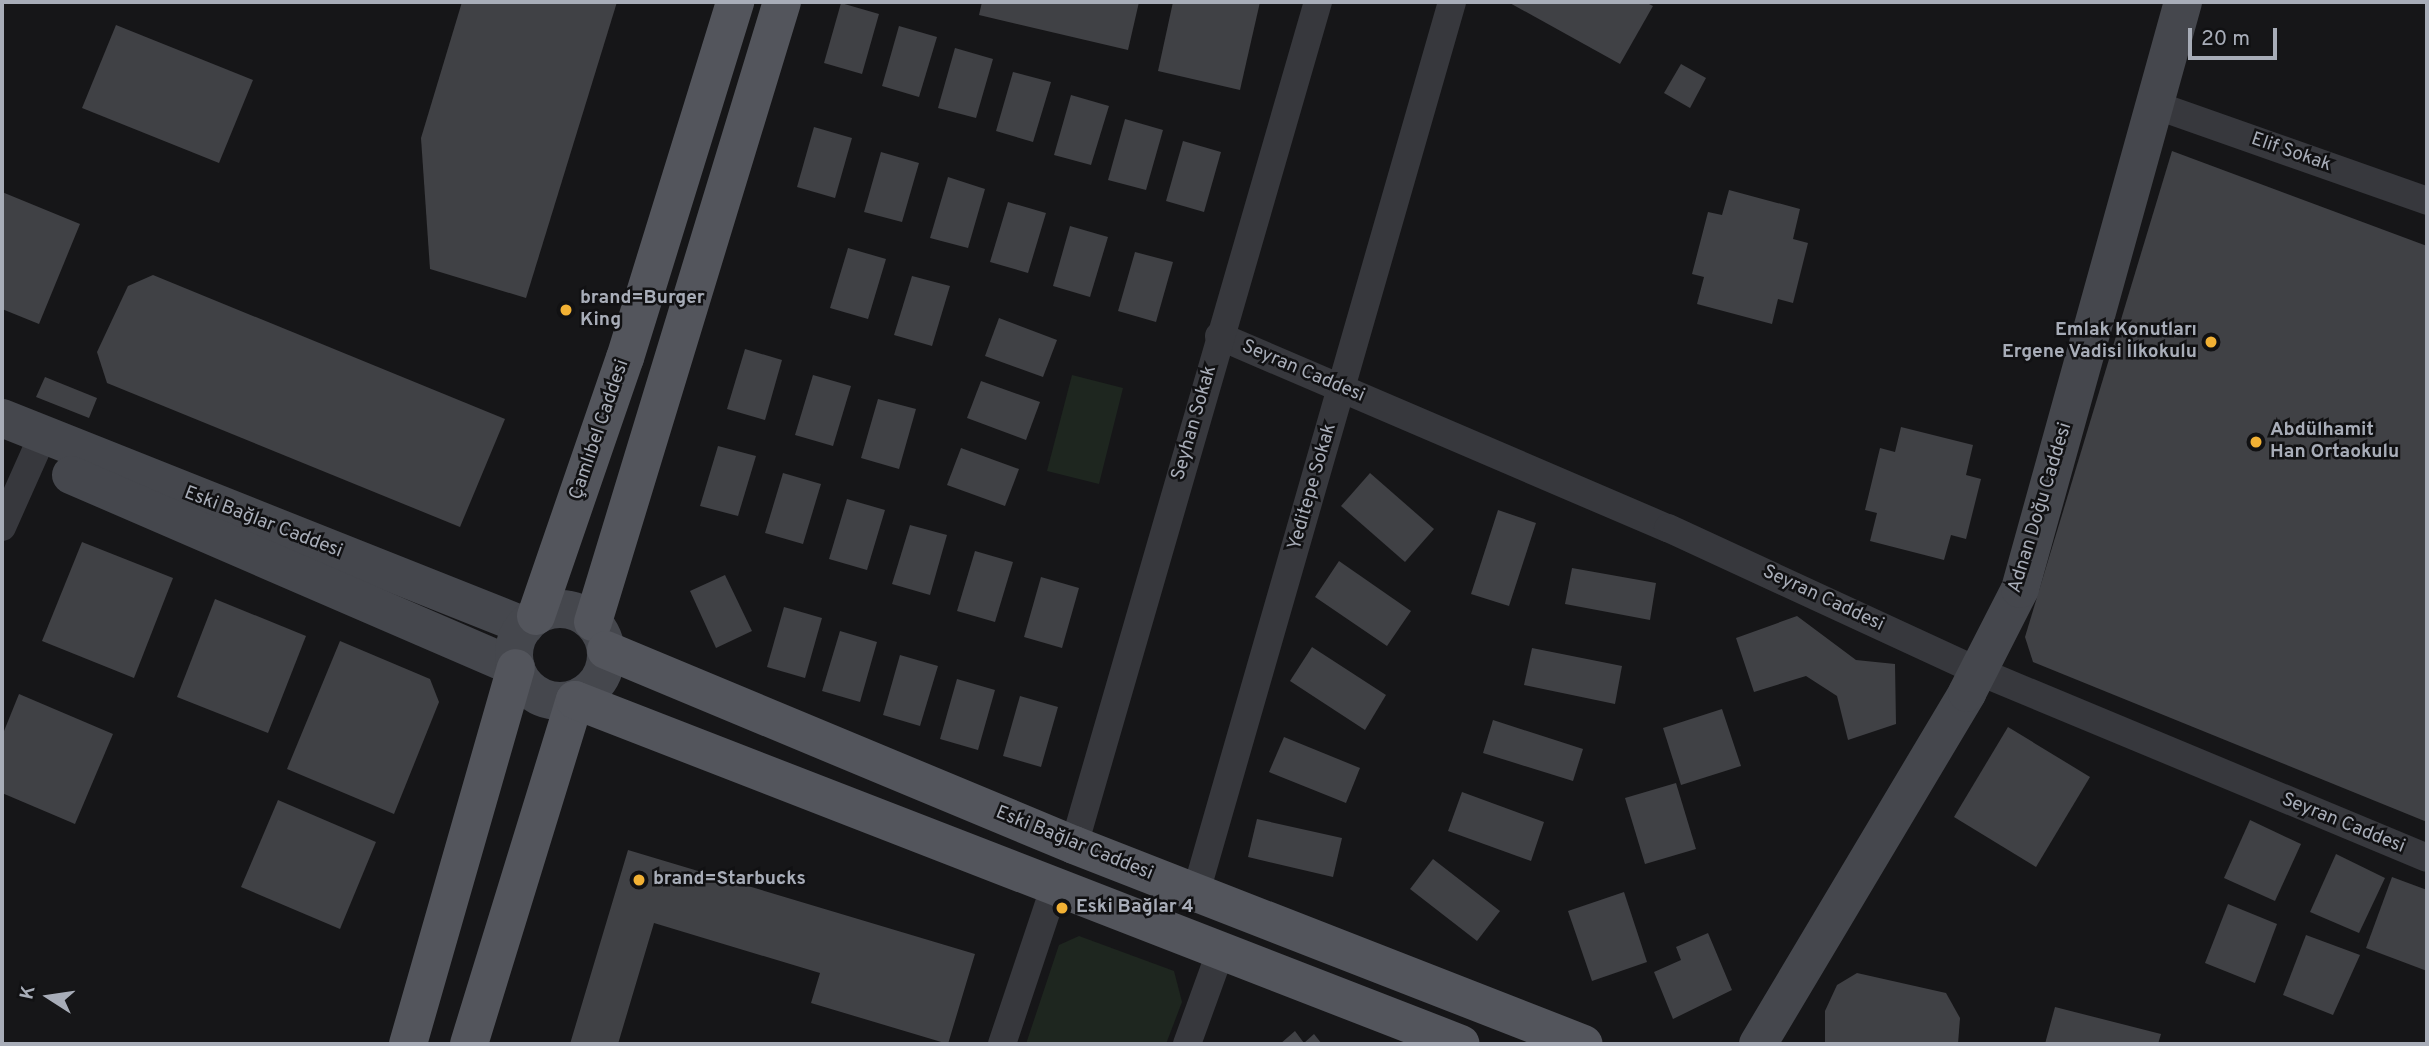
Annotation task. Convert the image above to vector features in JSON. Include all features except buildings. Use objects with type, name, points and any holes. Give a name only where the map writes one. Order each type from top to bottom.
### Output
[{"type":"main road","name":"Çamlıbel Caddesi","points":[[530,621],[625,358],[735,2]]},
{"type":"main road","points":[[600,636],[782,2]]},
{"type":"main road","name":"Eski Bağlar Caddesi","points":[[600,636],[1074,845],[1584,1044]]},
{"type":"main road","points":[[408,1044],[516,668]]},
{"type":"main road","points":[[468,1044],[575,699],[1461,1044]]},
{"type":"street","name":"Seyhan Sokak","points":[[1074,845],[1219,336],[1318,2]]},
{"type":"street","name":"Yeditepe Sokak","points":[[1196,892],[1452,2]]},
{"type":"street","name":"Adnan Doğu Caddesi","points":[[1758,1044],[1978,671],[2020,589],[2183,2]]},
{"type":"street","name":"Elif Sokak","points":[[2155,105],[2427,201]]},
{"type":"street","name":"Seyran Caddesi","points":[[1219,336],[1978,671],[2427,858]]},
{"type":"street","name":"Eski Bağlar Caddesi","points":[[2,418],[26,446],[516,668]]},
{"type":"street","name":"Eski Bağlar Caddesi","points":[[26,446],[530,621]]},
{"type":"street","points":[[2,527],[26,446]]},
{"type":"street","points":[[564,609],[600,636],[600,680],[575,699],[539,696],[516,668],[530,621],[564,609]]},
{"type":"street","points":[[1002,1044],[1055,886]]},
{"type":"street","points":[[1187,1044],[1221,950]]},
{"type":"shaded area","points":[[1072,375],[1123,388],[1099,484],[1047,471]]},
{"type":"shaded area","points":[[1079,936],[1174,971],[1182,1002],[1166,1044],[1026,1044],[1059,945]]},
{"type":"place","name":"brand=Burger King","points":[[566,310]]},
{"type":"place","name":"Emlak Konutları Ergene Vadisi İlkokulu","points":[[2211,342]]},
{"type":"place","name":"Abdülhamit Han Ortaokulu","points":[[2256,442]]},
{"type":"place","name":"brand=Starbucks","points":[[639,880]]},
{"type":"place","name":"Eski Bağlar 4","points":[[1062,908]]}]
